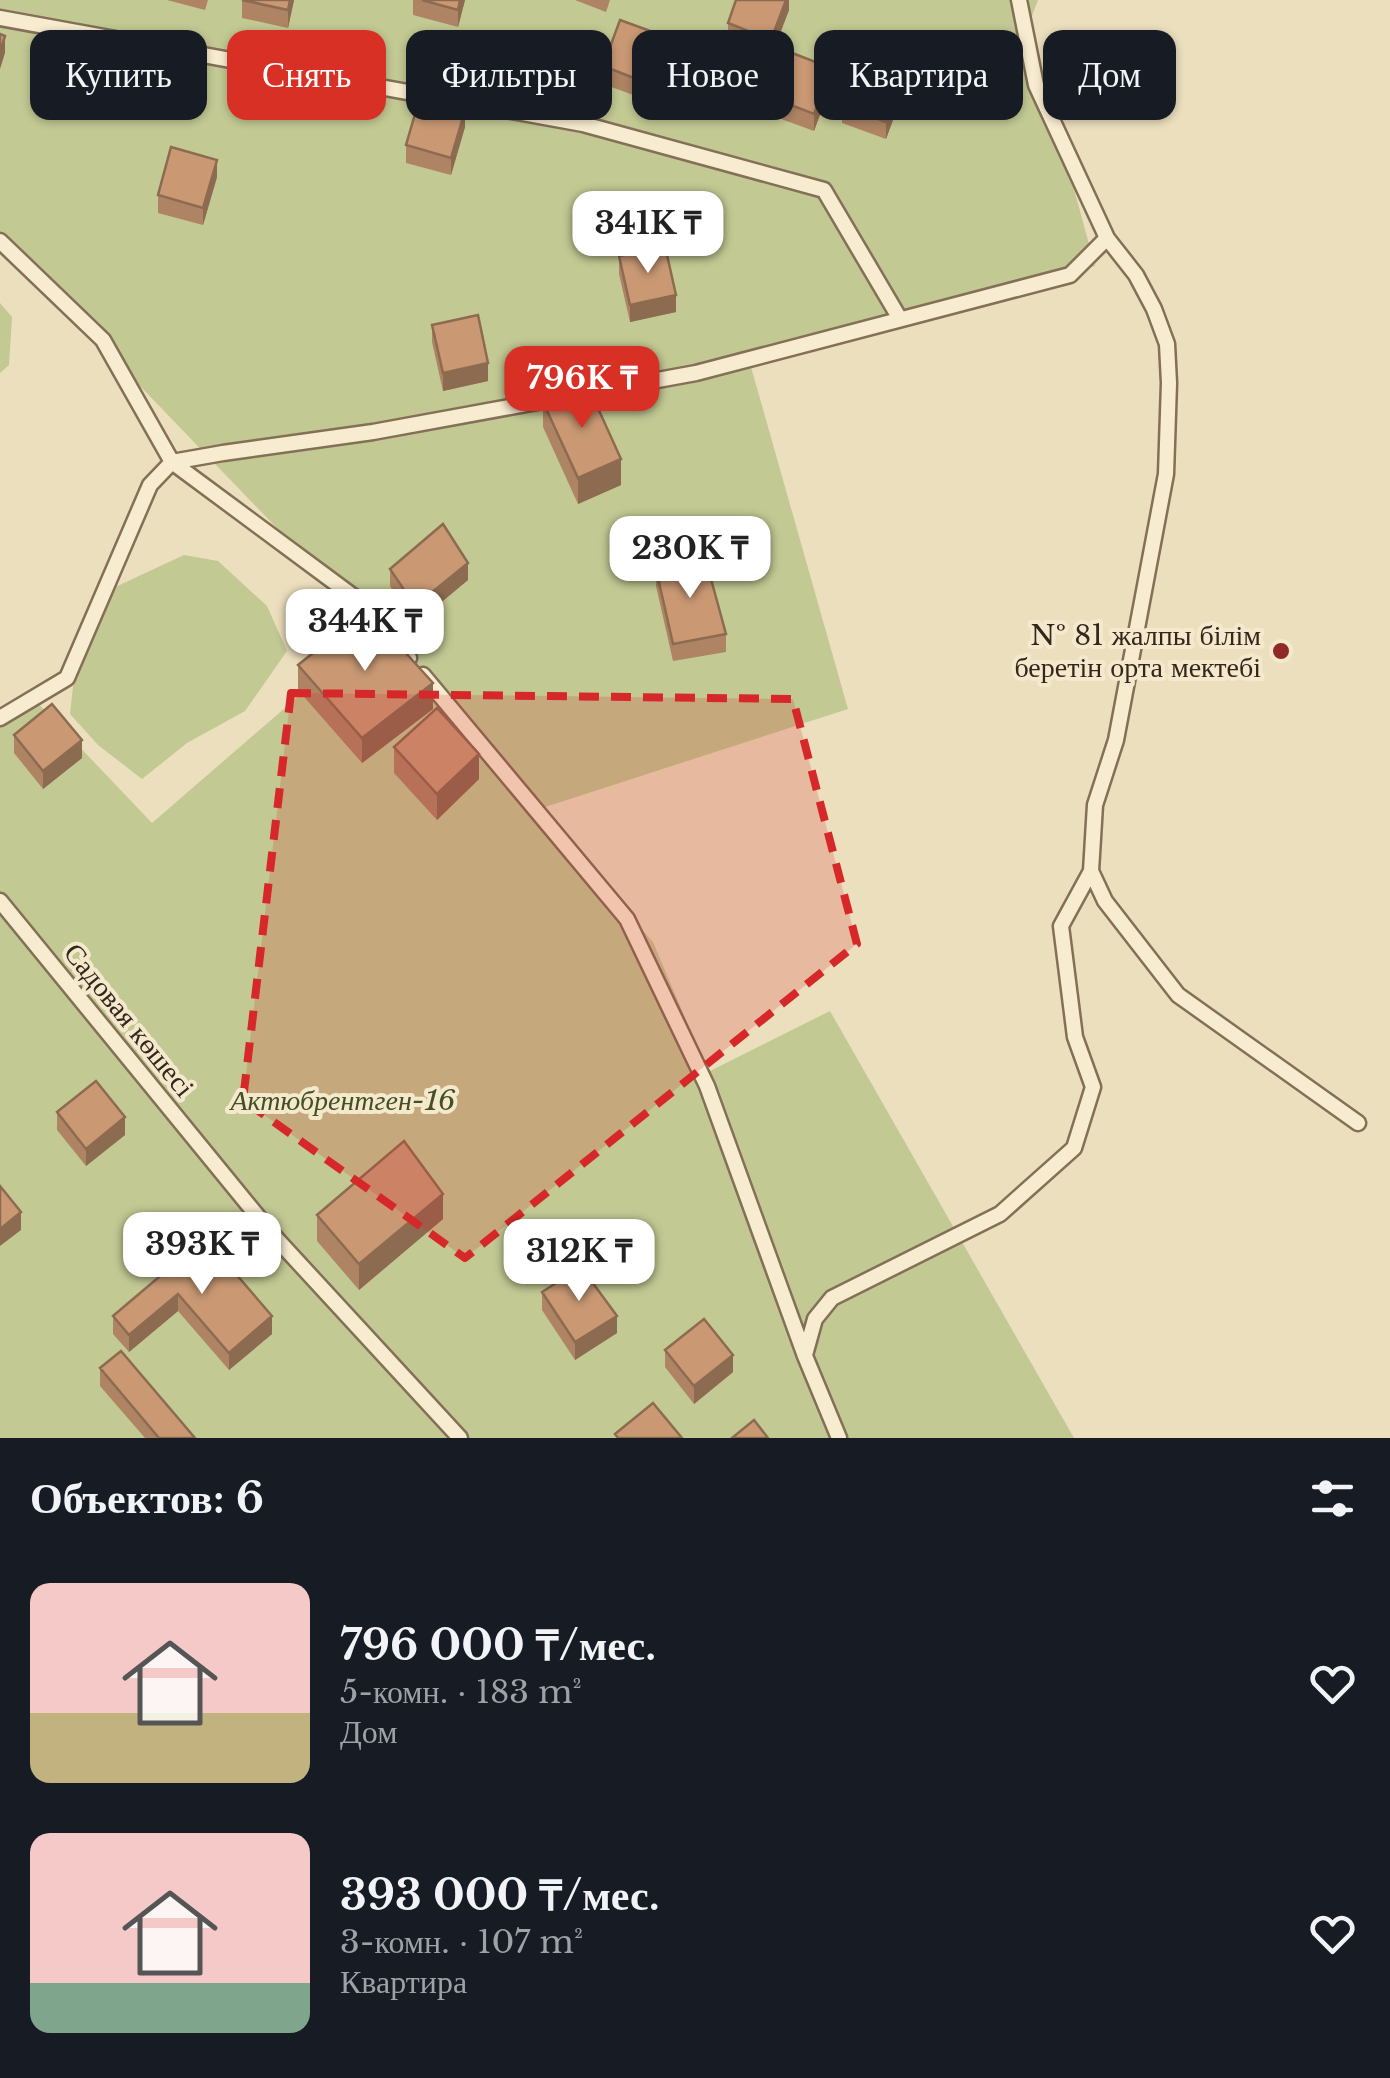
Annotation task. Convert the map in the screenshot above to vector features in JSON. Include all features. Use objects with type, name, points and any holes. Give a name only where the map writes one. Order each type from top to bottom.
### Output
[{"type":"lane","points":[[805,1356],[815,1319],[832,1298],[1000,1214],[1074,1148],[1092,1087],[1076,1037],[1061,926],[1091,870],[1096,805],[1116,740],[1166,474],[1167,344],[1136,275],[1107,238],[1036,85],[1019,0]]},
{"type":"lane","points":[[0,18],[583,124],[824,190],[900,320]]},
{"type":"lane","points":[[0,718],[67,678],[150,485],[172,462],[373,432],[696,372],[1070,275],[1107,238]]},
{"type":"lane","points":[[0,241],[103,340],[172,462],[364,604],[626,919],[706,1086],[839,1438]]},
{"type":"lane","points":[[1091,870],[1105,902],[1178,995],[1358,1122]]},
{"type":"lane","name":"Садовая көшесі","points":[[0,901],[273,1235],[460,1438]]},
{"type":"highlighted area","points":[[291,693],[793,699],[857,944],[465,1258],[243,1100]]},
{"type":"green space","name":"Актюбрентген-16","points":[[0,0],[1038,0],[1029,24],[1043,75],[1043,120],[1055,120],[1095,266],[751,367],[848,709],[536,810],[653,942],[708,1072],[830,1011],[1074,1438],[0,1438],[0,723],[34,699],[152,823],[375,630],[11,252],[0,248]]},
{"type":"green space","points":[[0,303],[12,317],[9,365],[0,373]]},
{"type":"green space","points":[[184,555],[218,561],[267,606],[287,651],[245,711],[187,743],[142,779],[98,745],[70,714],[76,659],[111,589]]},
{"type":"building","points":[[242,0],[290,0],[288,10]]},
{"type":"building","points":[[422,0],[460,0],[458,10]]},
{"type":"building","points":[[736,0],[786,0],[775,30],[746,30],[728,23]]},
{"type":"building","points":[[620,20],[648,30],[632,30],[632,77],[612,69],[612,42]]},
{"type":"building","points":[[794,54],[814,61],[814,114],[794,106]]},
{"type":"building","points":[[413,120],[462,120],[451,158],[406,145]]},
{"type":"building","points":[[171,147],[217,160],[203,208],[158,195]]},
{"type":"building","points":[[665,246],[676,295],[630,305],[619,256]]},
{"type":"building","points":[[478,315],[488,363],[443,373],[432,325]]},
{"type":"building","points":[[587,384],[621,459],[578,478],[543,402]]},
{"type":"building","points":[[443,524],[468,563],[415,606],[390,569]]},
{"type":"building","points":[[705,557],[726,634],[673,644],[656,569]]},
{"type":"building","points":[[367,610],[433,683],[362,738],[298,665]]},
{"type":"building","points":[[52,704],[82,740],[43,771],[14,735]]},
{"type":"building","points":[[437,708],[479,754],[437,794],[394,747]]},
{"type":"building","points":[[96,1081],[125,1117],[86,1149],[57,1112]]},
{"type":"building","points":[[404,1141],[443,1194],[359,1264],[317,1215]]},
{"type":"building","points":[[0,1186],[21,1212],[0,1229]]},
{"type":"building","points":[[205,1238],[272,1316],[229,1353],[178,1294],[129,1335],[113,1316]]},
{"type":"building","points":[[581,1267],[617,1316],[575,1342],[542,1292]]},
{"type":"building","points":[[704,1319],[733,1355],[694,1386],[665,1350]]},
{"type":"building","points":[[121,1351],[195,1438],[159,1438],[100,1368]]},
{"type":"building","points":[[653,1403],[682,1438],[618,1438],[615,1434]]},
{"type":"building","points":[[754,1420],[768,1438],[732,1438]]},
{"type":"place","name":"№ 81 жалпы білім беретін орта мектебі","points":[[1281,651]]}]
